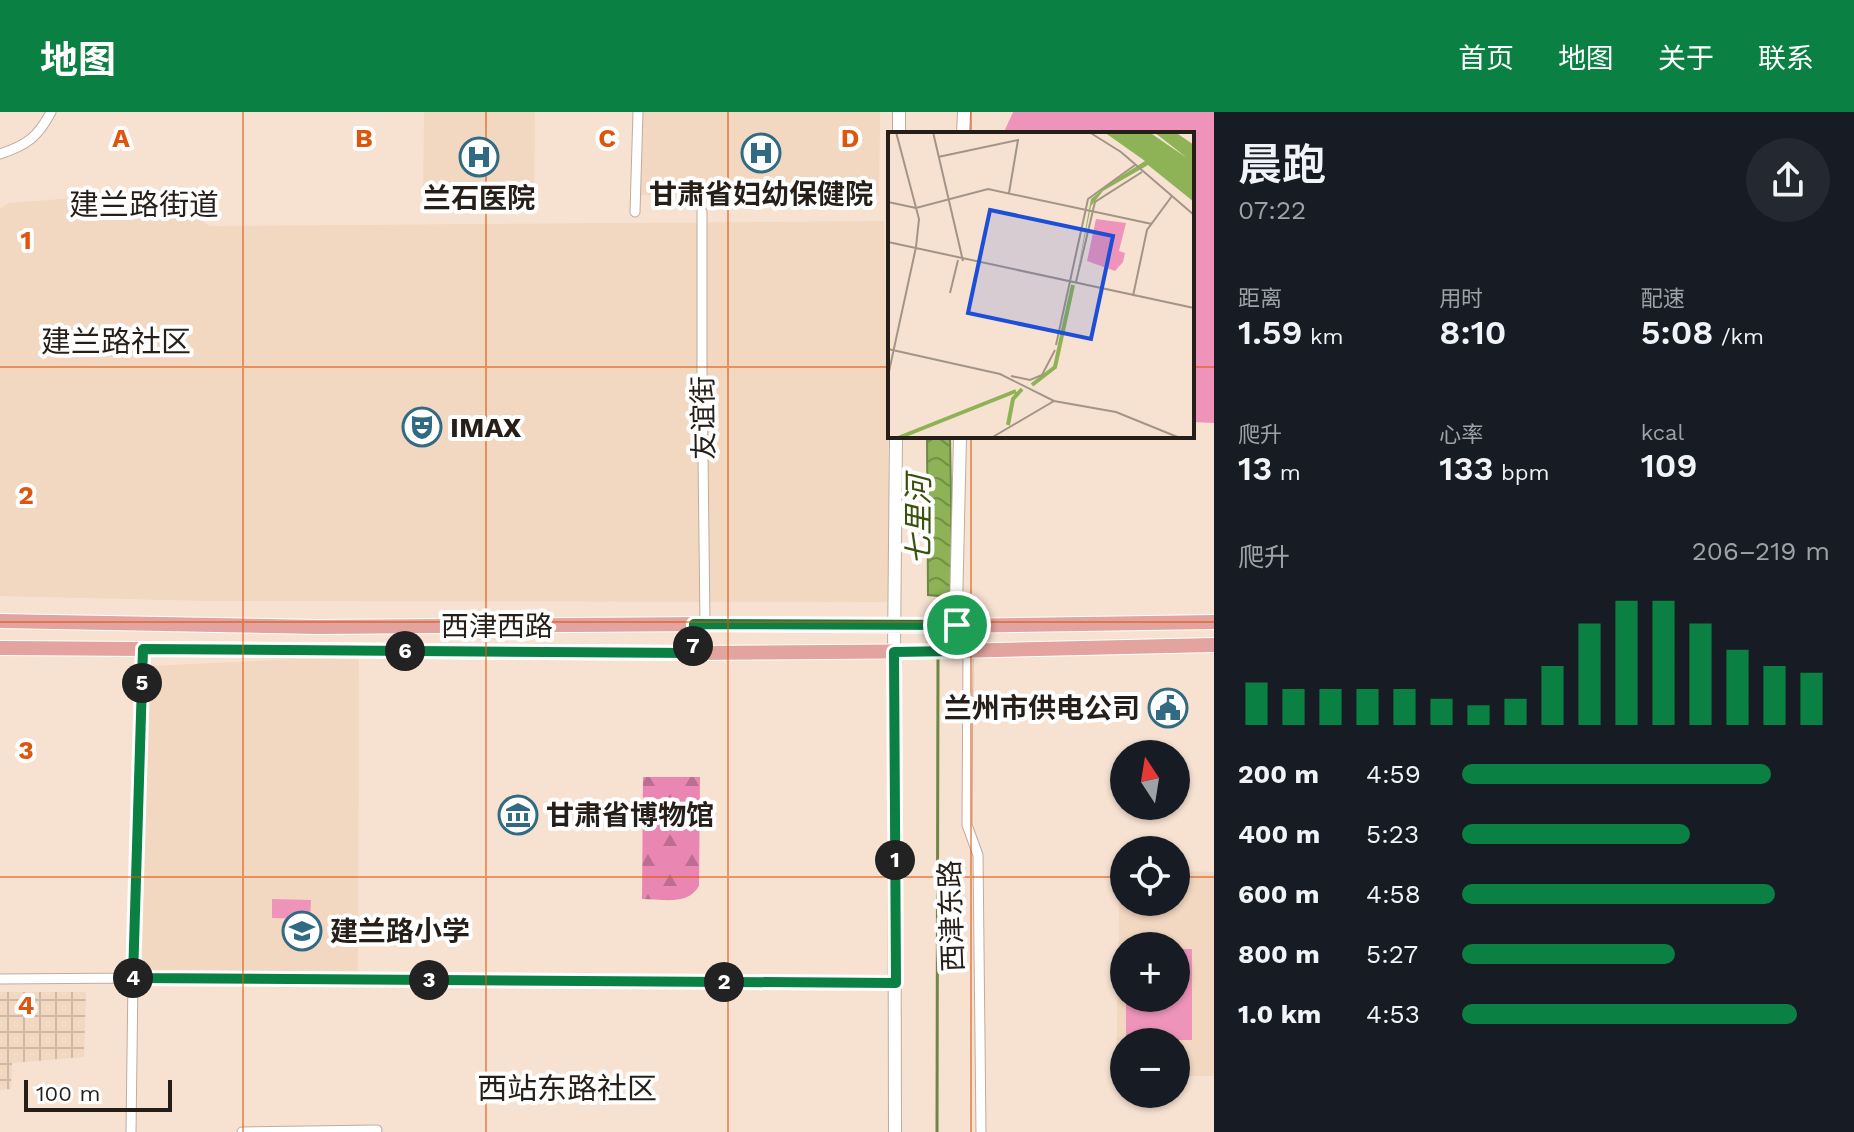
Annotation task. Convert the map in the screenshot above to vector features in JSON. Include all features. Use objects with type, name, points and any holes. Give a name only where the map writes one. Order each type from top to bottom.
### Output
[{"type":"main road","name":"西津西路","points":[[0,621],[317,627],[951,626]]},
{"type":"main road","points":[[951,626],[1214,622]]},
{"type":"main road","points":[[693,653],[699,624]]},
{"type":"main road","points":[[956,651],[1214,645]]},
{"type":"main road","name":"西津西路","points":[[0,648],[693,653],[956,651]]},
{"type":"street","points":[[0,154],[22,147],[42,129],[51,112]]},
{"type":"street","points":[[635,212],[638,112]]},
{"type":"street","points":[[963,132],[964,112]]},
{"type":"street","name":"友谊街","points":[[699,624],[702,212]]},
{"type":"street","points":[[895,1132],[896,438]]},
{"type":"street","points":[[956,651],[951,626],[960,438]]},
{"type":"street","points":[[131,1132],[143,649]]},
{"type":"street","name":"西津东路","points":[[956,651],[967,825],[978,855],[981,1132]]},
{"type":"street","points":[[0,979],[896,983]]},
{"type":"street","points":[[242,1132],[377,1130]]},
{"type":"shaded area","name":"兰石医院","points":[[424,112],[535,112],[534,203],[423,203]]},
{"type":"shaded area","name":"甘肃省妇幼保健院","points":[[642,112],[880,112],[879,196],[641,195]]},
{"type":"shaded area","points":[[1013,112],[1214,112],[1214,423],[1194,422],[1194,132],[1004,132]]},
{"type":"shaded area","points":[[155,192],[210,226],[884,221],[891,602],[208,601],[0,596],[0,208],[9,203]]},
{"type":"shaded area","points":[[359,656],[358,972],[133,978],[148,666]]},
{"type":"shaded area","points":[[1190,871],[1214,872],[1214,1076],[1190,1076],[1190,1028],[1117,1028],[1117,1012],[1190,1012],[1190,932],[1119,932],[1119,916],[1190,916]]},
{"type":"shaded area","points":[[272,899],[311,900],[310,919],[272,918]]},
{"type":"shaded area","points":[[1192,949],[1192,1040],[1190,1028],[1126,1028],[1126,1012],[1190,1012]]},
{"type":"shaded area","points":[[0,992],[86,992],[84,1057],[12,1063],[11,1089],[0,1090]]},
{"type":"green space","points":[[643,777],[700,777],[699,886],[681,899],[642,899]]},
{"type":"water","points":[[927,438],[950,438],[950,597],[928,595]]},
{"type":"waterway","name":"七里河","points":[[938,620],[939,596]]},
{"type":"waterway","name":"七里河","points":[[938,632],[938,648]]},
{"type":"waterway","name":"七里河","points":[[937,1132],[938,656]]},
{"type":"place","name":"甘肃省妇幼保健院","points":[[761,153]]},
{"type":"place","name":"兰石医院","points":[[479,157]]},
{"type":"place","name":"IMAX","points":[[422,427]]},
{"type":"place","name":"兰州市供电公司","points":[[1168,708]]},
{"type":"place","name":"甘肃省博物馆","points":[[518,815]]},
{"type":"place","name":"建兰路小学","points":[[302,931]]},
{"type":"district","name":"建兰路街道","points":[[144,205]]},
{"type":"district","name":"建兰路社区","points":[[116,342]]},
{"type":"district","name":"西站东路社区","points":[[567,1089]]},
{"type":"route","points":[[694,624],[957,625],[955,651],[894,652],[896,983],[133,978],[143,649],[693,653],[694,624]]}]
